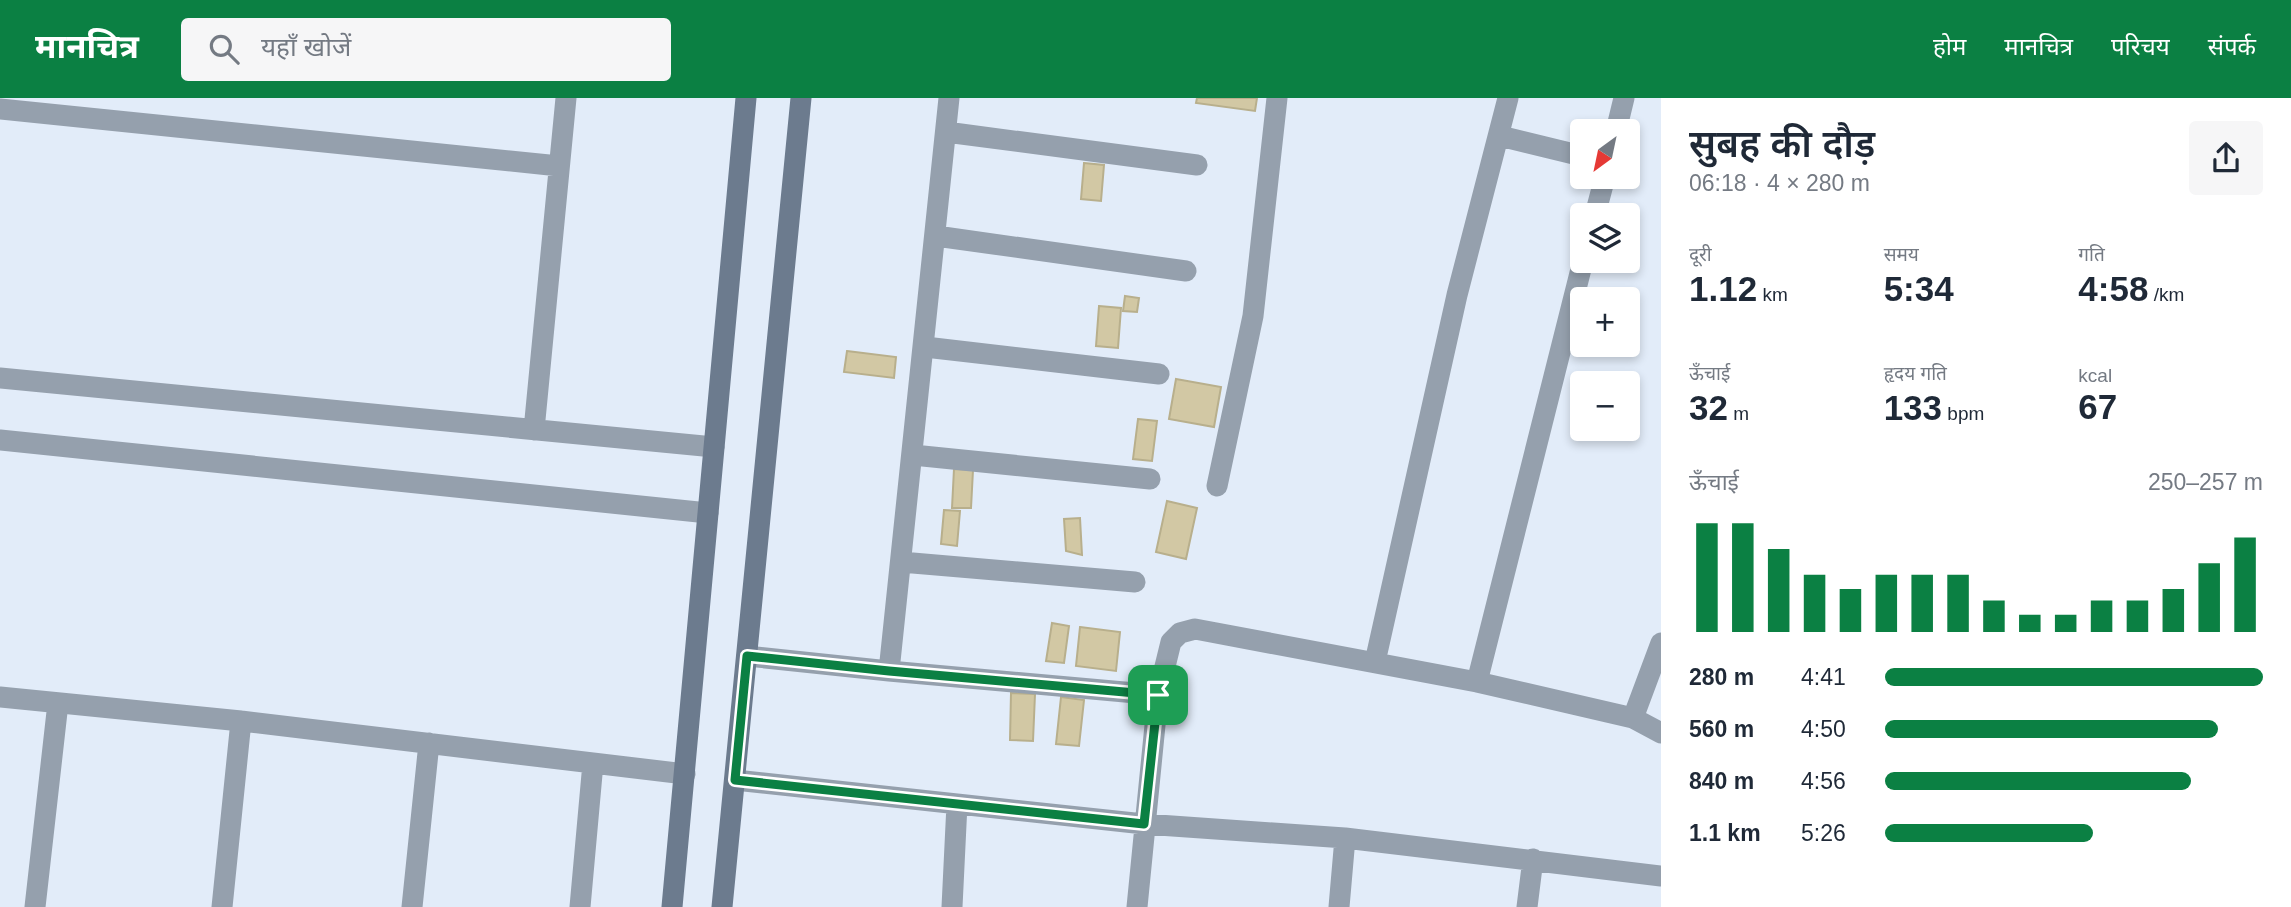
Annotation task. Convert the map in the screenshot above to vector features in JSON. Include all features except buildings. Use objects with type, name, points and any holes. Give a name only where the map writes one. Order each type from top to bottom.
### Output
[{"type":"street","points":[[534,430],[566,98]]},
{"type":"street","points":[[672,907],[746,98]]},
{"type":"street","points":[[722,907],[801,98]]},
{"type":"street","points":[[889,671],[950,98]]},
{"type":"street","points":[[1217,486],[1253,316],[1278,98]]},
{"type":"street","points":[[1375,662],[1457,295],[1508,98]]},
{"type":"street","points":[[1619,119],[1624,98]]},
{"type":"street","points":[[0,109],[559,166]]},
{"type":"street","points":[[946,132],[1197,165]]},
{"type":"street","points":[[1500,136],[1570,153]]},
{"type":"street","points":[[936,236],[1186,271]]},
{"type":"street","points":[[1477,682],[1580,273]]},
{"type":"street","points":[[925,347],[1159,374]]},
{"type":"street","points":[[0,378],[714,447]]},
{"type":"street","points":[[0,440],[708,513]]},
{"type":"street","points":[[913,455],[1150,479]]},
{"type":"street","points":[[901,562],[1135,582]]},
{"type":"street","points":[[1137,907],[1158,695],[1171,642],[1180,633],[1195,629],[1477,682],[1633,718],[1661,733]]},
{"type":"street","points":[[1633,718],[1661,643]]},
{"type":"street","points":[[747,656],[1158,695]]},
{"type":"street","points":[[0,697],[241,721],[685,774]]},
{"type":"street","points":[[36,907],[58,703]]},
{"type":"street","points":[[222,907],[241,721]]},
{"type":"street","points":[[412,907],[429,743]]},
{"type":"street","points":[[579,907],[593,763]]},
{"type":"street","points":[[735,780],[1144,824],[1345,838],[1661,876]]},
{"type":"street","points":[[952,907],[957,804]]},
{"type":"street","points":[[1339,907],[1345,838]]},
{"type":"street","points":[[1527,907],[1533,859]]},
{"type":"route","points":[[747,656],[1158,695],[1144,824],[735,780],[747,656]]}]
